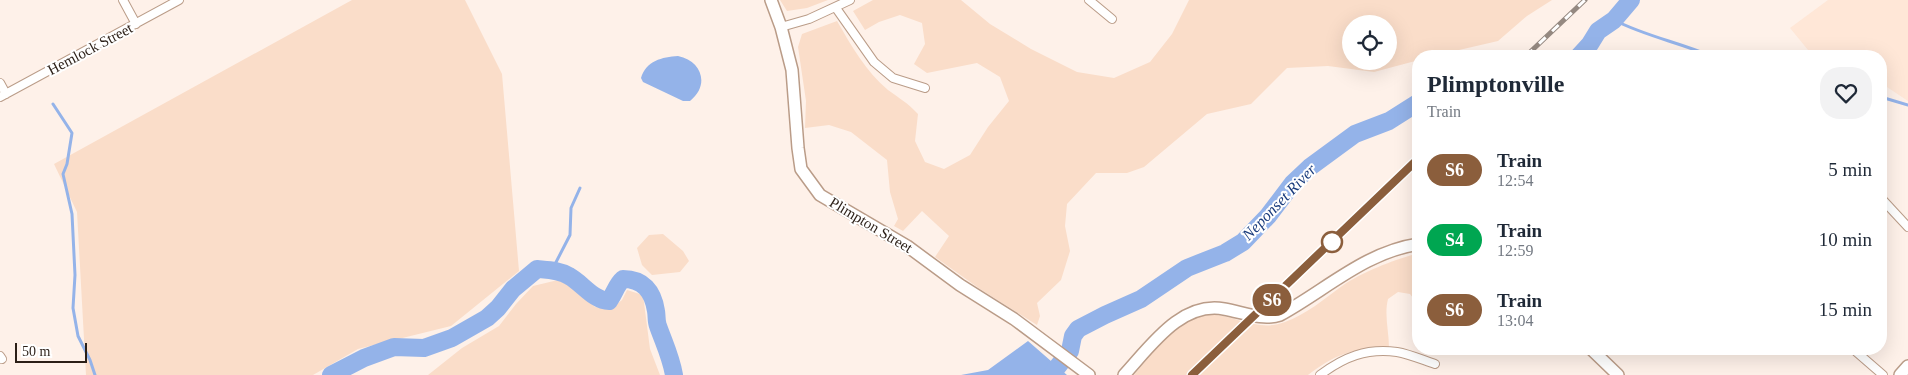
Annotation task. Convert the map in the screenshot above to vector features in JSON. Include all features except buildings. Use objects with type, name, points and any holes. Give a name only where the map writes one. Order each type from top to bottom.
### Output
[{"type":"street","points":[[123,0],[136,24]]},
{"type":"street","name":"Hemlock Street","points":[[3,96],[179,0]]},
{"type":"street","name":"Plimpton Street","points":[[770,0],[781,27],[792,70],[801,169],[820,195],[907,246],[1089,375]]},
{"type":"street","points":[[781,27],[809,19],[850,0]]},
{"type":"street","points":[[1089,0],[1112,19]]},
{"type":"street","points":[[836,8],[874,62],[894,78],[925,88]]},
{"type":"street","points":[[0,84],[3,96]]},
{"type":"street","points":[[1887,205],[1908,228]]},
{"type":"street","points":[[1124,375],[1183,316],[1214,307],[1256,316],[1272,317],[1280,315],[1356,267],[1412,246]]},
{"type":"street","points":[[1320,375],[1343,359],[1357,354],[1375,352],[1398,352],[1435,364]]},
{"type":"street","points":[[1597,355],[1618,375]]},
{"type":"street","points":[[1860,355],[1884,375]]},
{"type":"street","points":[[1900,375],[1908,366]]},
{"type":"shaded area","points":[[352,0],[465,0],[502,74],[519,271],[451,326],[358,349],[313,375],[86,375],[77,212],[54,164]]},
{"type":"shaded area","points":[[780,0],[828,0],[807,8],[787,11]]},
{"type":"shaded area","points":[[873,0],[961,0],[990,24],[1031,49],[1077,72],[1114,78],[1150,62],[1172,34],[1189,0],[1552,0],[1527,16],[1498,41],[1459,50],[1412,50],[1412,62],[1397,66],[1397,15],[1342,15],[1342,68],[1328,66],[1287,68],[1251,104],[1207,114],[1144,167],[1127,173],[1096,173],[1067,204],[1065,226],[1070,251],[1061,280],[1037,303],[1040,316],[1037,325],[980,289],[935,257],[949,236],[922,211],[903,231],[894,226],[898,219],[890,192],[887,160],[851,132],[829,125],[805,128],[806,101],[798,47],[802,34],[837,21],[859,58],[873,75],[888,90],[918,114],[915,141],[925,162],[944,169],[970,155],[988,127],[1009,101],[1000,77],[977,63],[927,73],[914,64],[925,44],[922,23],[900,15],[879,22],[865,30],[853,11]]},
{"type":"shaded area","points":[[1828,0],[1908,0],[1908,101],[1887,87],[1887,50],[1808,50],[1790,28]]},
{"type":"shaded area","points":[[1359,70],[1382,70],[1374,72]]},
{"type":"shaded area","points":[[663,234],[683,251],[689,261],[680,272],[652,275],[642,265],[637,248],[649,235]]},
{"type":"shaded area","points":[[1412,255],[1412,297],[1410,294],[1398,292],[1388,299],[1389,348],[1366,349],[1346,353],[1327,362],[1308,375],[1134,375],[1156,348],[1175,329],[1195,316],[1204,314],[1214,315],[1258,325],[1279,324],[1308,311],[1359,276],[1390,262]]},
{"type":"shaded area","points":[[558,280],[582,292],[595,307],[611,309],[622,300],[627,290],[643,295],[650,349],[660,375],[428,375],[462,348],[499,326],[533,286]]},
{"type":"water","points":[[678,56],[693,63],[701,74],[700,88],[690,101],[683,101],[643,82],[641,78],[643,72],[655,61],[666,57]]},
{"type":"water","points":[[1028,341],[1067,375],[961,375],[988,370]]},
{"type":"waterway","name":"Neponset River","points":[[1584,50],[1598,31],[1614,20],[1631,0]]},
{"type":"waterway","points":[[1614,20],[1694,50]]},
{"type":"waterway","points":[[1887,99],[1908,105]]},
{"type":"waterway","points":[[53,104],[72,133],[67,164],[63,174],[72,214],[75,275],[73,308],[78,336],[95,375]]},
{"type":"waterway","name":"Neponset River","points":[[1051,375],[1070,351],[1073,336],[1078,329],[1141,299],[1187,268],[1225,253],[1243,242],[1268,216],[1293,183],[1310,167],[1355,134],[1389,121],[1412,106]]},
{"type":"waterway","points":[[552,270],[570,235],[571,208],[580,188]]},
{"type":"waterway","name":"Neponset River","points":[[331,375],[364,358],[394,347],[424,348],[452,338],[487,318],[498,308],[513,289],[537,269],[565,274],[598,298],[609,301],[623,279],[636,281],[641,284],[650,292],[655,304],[657,324],[674,375]]},
{"type":"railway","points":[[1532,50],[1585,0]]},
{"type":"railway","points":[[1192,375],[1412,165]]},
{"type":"train","name":"S6","points":[[1192,375],[1412,165]]}]
